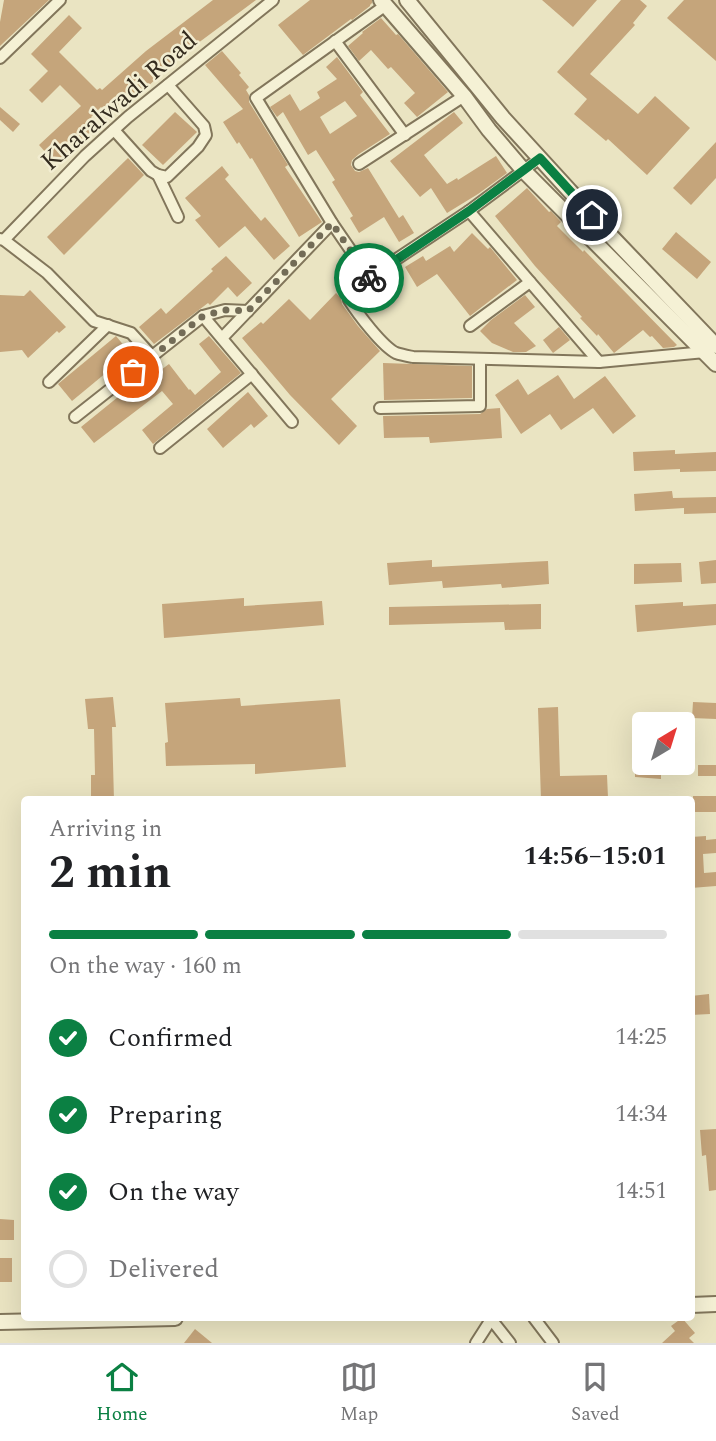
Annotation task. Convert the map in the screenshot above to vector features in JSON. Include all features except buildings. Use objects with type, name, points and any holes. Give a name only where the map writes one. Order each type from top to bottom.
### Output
[{"type":"street","points":[[0,58],[60,0]]},
{"type":"street","name":"Kharalwadi Road","points":[[2,240],[114,130],[273,0]]},
{"type":"street","points":[[407,0],[503,118],[711,347],[716,363]]},
{"type":"street","points":[[369,278],[256,98],[383,3],[464,96],[524,171],[711,347]]},
{"type":"street","points":[[335,41],[405,135]]},
{"type":"street","points":[[114,130],[151,171],[167,177],[198,147],[206,135],[204,126],[168,85]]},
{"type":"street","points":[[359,164],[464,96]]},
{"type":"street","points":[[540,158],[469,211],[352,291],[349,300],[389,348],[406,356],[599,362],[711,347]]},
{"type":"street","points":[[158,175],[178,217]]},
{"type":"street","points":[[469,211],[599,362]]},
{"type":"street","points":[[222,338],[332,223]]},
{"type":"street","points":[[2,240],[47,274],[94,321],[131,333],[152,356]]},
{"type":"street","points":[[470,326],[530,282]]},
{"type":"street","points":[[75,417],[203,316],[225,310],[248,311]]},
{"type":"street","points":[[203,316],[292,422]]},
{"type":"street","points":[[49,382],[108,326]]},
{"type":"street","points":[[380,408],[480,407],[480,359]]},
{"type":"street","points":[[160,448],[252,374]]},
{"type":"street","points":[[695,1305],[716,1304]]},
{"type":"street","points":[[0,1322],[44,1321]]},
{"type":"street","points":[[479,1341],[489,1321]]},
{"type":"street","points":[[493,1321],[510,1343]]},
{"type":"street","points":[[536,1321],[553,1343]]},
{"type":"way so far","points":[[133,372],[203,316],[225,310],[248,311],[332,223],[369,278]]},
{"type":"route","points":[[369,278],[469,211],[540,158],[592,215]]}]
